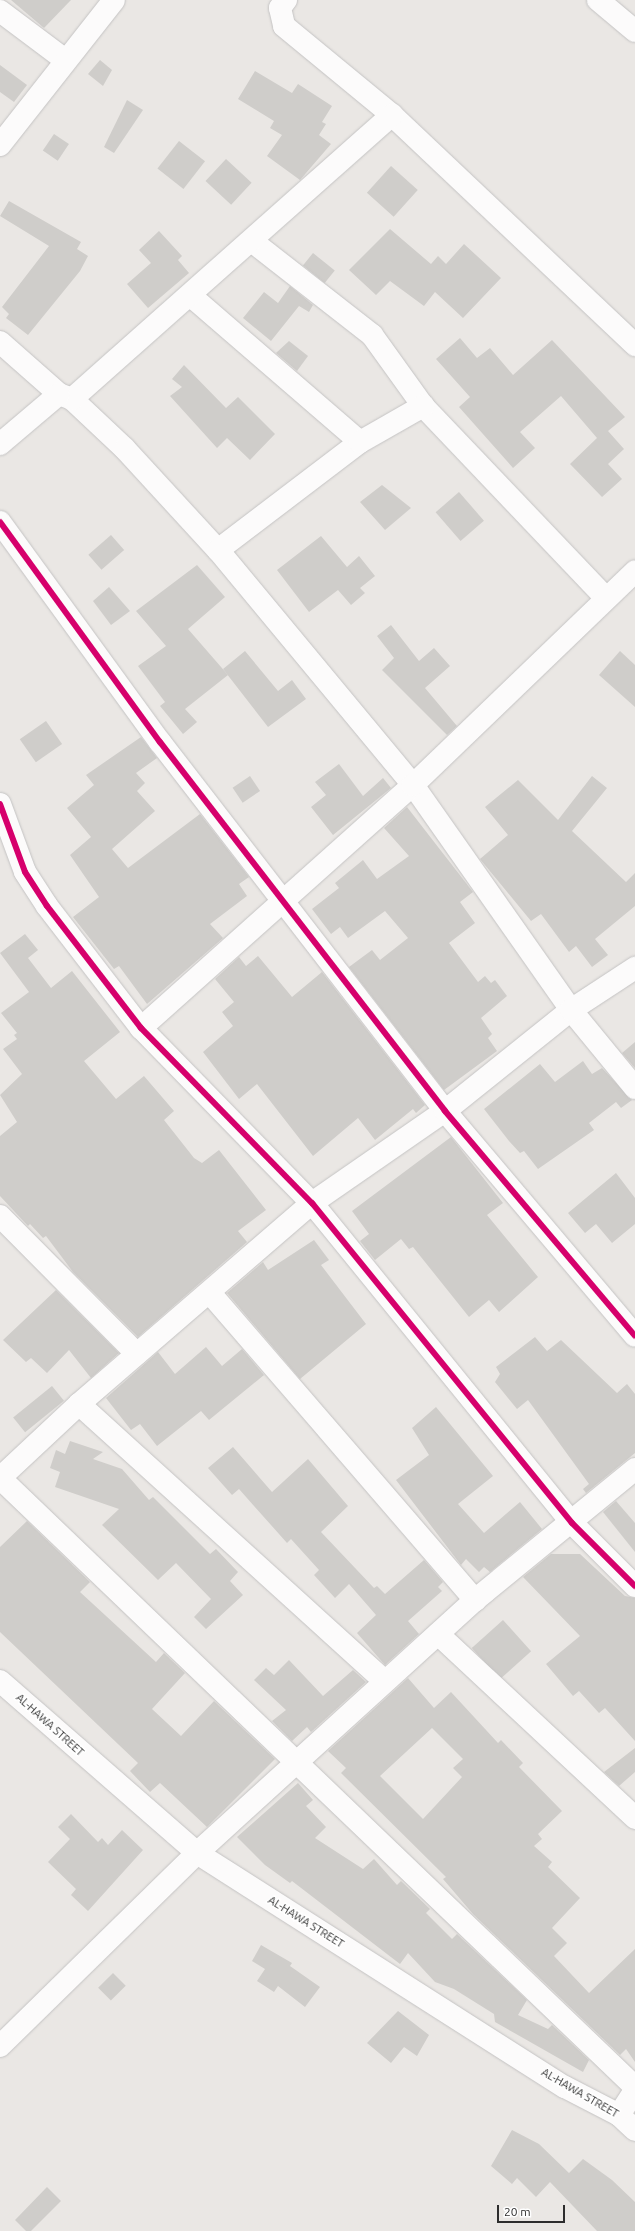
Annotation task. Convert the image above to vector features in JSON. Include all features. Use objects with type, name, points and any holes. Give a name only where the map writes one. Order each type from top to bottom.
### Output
[{"type":"street","points":[[0,145],[64,59],[114,0]]},
{"type":"street","points":[[286,0],[280,8],[284,26],[392,115],[635,345]]},
{"type":"street","points":[[598,0],[635,31]]},
{"type":"street","points":[[0,11],[64,59]]},
{"type":"street","points":[[4,433],[66,397],[191,296],[253,242],[392,115]]},
{"type":"street","points":[[253,242],[372,335],[423,406],[605,597]]},
{"type":"street","points":[[191,296],[360,442]]},
{"type":"street","points":[[0,342],[125,449],[218,550],[413,785],[571,1010],[635,1088]]},
{"type":"street","points":[[218,550],[360,442],[423,406]]},
{"type":"street","points":[[0,522],[160,742],[286,901],[445,1111],[635,1336]]},
{"type":"street","points":[[141,1028],[286,901],[413,785],[605,597],[631,582]]},
{"type":"street","points":[[0,804],[26,872],[44,901],[141,1028],[312,1203],[572,1523],[635,1586]]},
{"type":"street","points":[[619,2114],[635,2089],[0,1478],[79,1404],[210,1293],[312,1203],[445,1111],[571,1010],[635,968]]},
{"type":"street","points":[[0,1216],[137,1354]]},
{"type":"street","points":[[210,1293],[475,1600]]},
{"type":"street","points":[[79,1404],[384,1681]]},
{"type":"street","points":[[0,2046],[197,1853],[294,1762],[475,1600],[572,1523],[635,1469]]},
{"type":"street","points":[[438,1634],[635,1818]]},
{"type":"street","name":"AL-HAWA STREET","points":[[0,1681],[197,1853],[565,2087],[619,2114],[635,2130]]},
{"type":"building","points":[[11,0],[71,0],[44,28]]},
{"type":"building","points":[[100,60],[112,70],[103,86],[88,74]]},
{"type":"building","points":[[0,65],[27,85],[14,102],[0,92]]},
{"type":"building","points":[[255,71],[292,93],[298,84],[332,106],[322,122],[326,124],[319,135],[331,144],[300,180],[267,156],[282,135],[270,128],[274,121],[238,99]]},
{"type":"building","points":[[127,100],[143,110],[114,153],[104,147]]},
{"type":"building","points":[[54,134],[69,144],[58,161],[43,151]]},
{"type":"building","points":[[179,141],[205,161],[183,189],[157,169]]},
{"type":"building","points":[[226,159],[252,183],[231,205],[206,181]]},
{"type":"building","points":[[391,166],[418,190],[394,217],[367,193]]},
{"type":"building","points":[[9,201],[81,242],[77,249],[88,256],[80,271],[28,335],[6,318],[9,314],[2,307],[49,246],[0,216]]},
{"type":"building","points":[[390,229],[431,264],[438,256],[446,264],[464,244],[501,278],[463,318],[435,292],[424,306],[390,281],[376,295],[349,270]]},
{"type":"building","points":[[159,231],[182,256],[178,260],[189,273],[148,308],[127,284],[151,263],[139,250]]},
{"type":"building","points":[[313,253],[335,271],[325,283],[303,265]]},
{"type":"building","points":[[290,286],[313,305],[309,312],[299,306],[271,341],[243,318],[264,292],[278,303]]},
{"type":"building","points":[[460,338],[477,358],[490,348],[513,375],[552,340],[625,417],[608,431],[624,449],[608,464],[622,479],[602,497],[570,464],[597,438],[561,396],[520,432],[535,448],[513,468],[459,407],[470,397],[436,359]]},
{"type":"building","points":[[289,341],[308,356],[297,371],[276,353]]},
{"type":"building","points":[[184,365],[226,408],[238,397],[275,434],[250,460],[227,438],[217,448],[170,396],[182,387],[172,379]]},
{"type":"building","points":[[382,485],[411,508],[385,530],[360,502]]},
{"type":"building","points":[[459,492],[484,521],[461,541],[436,512]]},
{"type":"building","points":[[111,535],[124,550],[101,570],[88,555]]},
{"type":"building","points":[[321,536],[347,567],[359,556],[375,576],[360,588],[365,593],[351,605],[338,590],[309,612],[277,570]]},
{"type":"building","points":[[197,565],[225,597],[188,629],[228,675],[185,709],[197,722],[183,734],[160,706],[165,702],[138,666],[166,646],[136,611]]},
{"type":"building","points":[[109,587],[130,611],[111,625],[93,601]]},
{"type":"building","points":[[391,625],[419,661],[434,648],[450,666],[425,688],[457,726],[447,735],[382,670],[394,658],[377,636]]},
{"type":"building","points":[[245,651],[278,691],[292,680],[306,699],[268,727],[223,669]]},
{"type":"building","points":[[620,651],[635,665],[635,707],[599,675]]},
{"type":"building","points":[[46,721],[62,744],[36,762],[20,739]]},
{"type":"building","points":[[141,737],[157,758],[136,773],[145,783],[137,791],[155,811],[112,849],[128,868],[200,814],[249,877],[239,884],[247,896],[210,924],[223,938],[147,1004],[119,966],[114,969],[73,917],[99,897],[70,855],[91,837],[67,808],[94,785],[86,775]]},
{"type":"building","points":[[339,764],[363,796],[383,778],[391,788],[333,835],[311,807],[326,795],[315,782]]},
{"type":"building","points":[[250,776],[260,791],[243,803],[233,788]]},
{"type":"building","points":[[592,776],[607,788],[572,831],[626,882],[635,873],[635,906],[595,939],[608,955],[592,967],[576,946],[569,952],[541,914],[531,921],[480,859],[508,835],[485,807],[518,780],[558,820]]},
{"type":"building","points":[[407,807],[473,892],[460,902],[475,923],[449,943],[478,982],[485,976],[491,983],[495,980],[507,996],[481,1018],[492,1034],[488,1038],[497,1051],[444,1090],[349,967],[372,950],[380,960],[408,938],[385,911],[348,938],[340,927],[331,934],[312,909],[339,888],[335,883],[363,860],[377,879],[409,856],[384,828]]},
{"type":"building","points":[[25,934],[38,950],[28,958],[51,988],[72,971],[120,1032],[84,1061],[116,1099],[144,1076],[174,1111],[164,1120],[194,1158],[202,1163],[219,1150],[266,1210],[238,1231],[247,1242],[138,1337],[73,1272],[46,1236],[43,1238],[30,1224],[28,1226],[0,1196],[0,1136],[17,1122],[0,1095],[22,1074],[3,1049],[17,1039],[14,1035],[17,1033],[1,1013],[29,992],[0,953]]},
{"type":"building","points":[[258,956],[292,997],[322,972],[425,1105],[416,1113],[413,1109],[375,1140],[358,1118],[313,1156],[257,1084],[239,1099],[203,1052],[233,1026],[222,1012],[234,1002],[215,979],[239,957],[246,966]]},
{"type":"building","points":[[635,1042],[635,1068],[622,1053]]},
{"type":"building","points":[[583,1061],[592,1074],[602,1068],[632,1100],[621,1108],[616,1102],[589,1123],[594,1130],[538,1169],[524,1151],[520,1153],[509,1141],[484,1109],[540,1064],[555,1082]]},
{"type":"building","points":[[451,1137],[503,1203],[487,1215],[538,1277],[499,1312],[489,1300],[469,1317],[413,1247],[409,1249],[401,1239],[375,1260],[360,1241],[369,1234],[352,1211]]},
{"type":"building","points":[[616,1173],[635,1198],[635,1224],[612,1243],[596,1224],[585,1233],[568,1213]]},
{"type":"building","points":[[314,1240],[329,1260],[321,1265],[366,1324],[300,1379],[227,1293],[263,1262],[268,1270]]},
{"type":"building","points":[[56,1290],[119,1353],[91,1378],[69,1350],[47,1373],[31,1358],[26,1362],[3,1340]]},
{"type":"building","points":[[535,1337],[547,1351],[561,1340],[617,1393],[627,1384],[635,1394],[635,1453],[586,1493],[583,1489],[589,1484],[528,1400],[517,1409],[495,1382],[500,1374],[496,1367]]},
{"type":"building","points":[[206,1347],[222,1366],[242,1349],[264,1375],[209,1420],[201,1411],[157,1446],[140,1424],[131,1430],[106,1398],[158,1352],[175,1374]]},
{"type":"building","points":[[52,1386],[64,1401],[25,1432],[13,1417]]},
{"type":"building","points":[[436,1407],[493,1476],[458,1504],[484,1533],[520,1502],[542,1529],[490,1572],[484,1567],[479,1572],[466,1559],[461,1565],[396,1480],[429,1455],[412,1428]]},
{"type":"building","points":[[70,1441],[103,1452],[93,1459],[122,1469],[149,1500],[153,1497],[210,1554],[216,1549],[238,1572],[230,1581],[243,1595],[206,1629],[194,1617],[211,1599],[176,1563],[158,1580],[102,1525],[119,1509],[55,1487],[60,1472],[50,1468],[56,1450],[65,1454]]},
{"type":"building","points":[[233,1447],[272,1492],[308,1459],[348,1506],[321,1532],[374,1588],[377,1586],[385,1594],[424,1560],[443,1582],[438,1587],[442,1591],[408,1621],[419,1634],[385,1665],[357,1633],[376,1615],[349,1584],[335,1598],[314,1575],[319,1570],[291,1539],[287,1543],[239,1489],[232,1495],[208,1468]]},
{"type":"building","points":[[616,1501],[635,1523],[635,1552],[603,1512]]},
{"type":"building","points":[[27,1521],[90,1582],[80,1592],[156,1662],[164,1653],[185,1673],[152,1709],[181,1736],[214,1701],[275,1759],[207,1827],[160,1783],[150,1792],[130,1771],[138,1763],[0,1632],[0,1547]]},
{"type":"building","points":[[551,1554],[580,1554],[625,1596],[635,1598],[635,1741],[605,1708],[599,1713],[579,1691],[573,1696],[546,1664],[580,1636],[523,1577]]},
{"type":"building","points":[[503,1620],[531,1651],[500,1679],[472,1648]]},
{"type":"building","points":[[289,1660],[323,1696],[353,1670],[366,1682],[311,1732],[307,1727],[292,1741],[272,1721],[286,1710],[254,1680],[266,1668],[274,1675]]},
{"type":"building","points":[[408,1678],[434,1708],[451,1692],[498,1743],[501,1740],[523,1763],[519,1767],[562,1811],[538,1834],[542,1839],[534,1846],[552,1862],[548,1867],[580,1898],[552,1928],[567,1943],[554,1956],[589,1993],[635,1949],[635,2062],[626,2049],[620,2055],[473,1914],[443,1879],[446,1877],[341,1773],[346,1768],[328,1751]],"holes":[[[432,1728],[463,1759],[453,1768],[462,1777],[423,1819],[380,1776]]]},
{"type":"building","points":[[635,1748],[635,1772],[619,1786],[604,1772]]},
{"type":"building","points":[[298,1783],[313,1800],[306,1806],[326,1827],[315,1838],[363,1869],[374,1859],[397,1885],[401,1881],[430,1909],[426,1913],[452,1939],[457,1934],[527,2000],[518,2015],[548,2029],[552,2025],[589,2060],[583,2072],[495,2022],[494,2014],[454,1989],[435,1982],[408,1953],[400,1964],[292,1881],[290,1883],[265,1865],[237,1837]]},
{"type":"building","points":[[71,1814],[98,1842],[102,1838],[108,1845],[122,1830],[143,1850],[88,1911],[71,1895],[76,1889],[48,1862],[70,1839],[58,1827]]},
{"type":"building","points":[[261,1945],[292,1963],[290,1966],[320,1987],[305,2007],[278,1986],[274,1992],[257,1981],[265,1969],[252,1961]]},
{"type":"building","points":[[113,1973],[126,1986],[111,2001],[98,1988]]},
{"type":"building","points":[[398,2011],[429,2035],[417,2056],[404,2047],[391,2063],[367,2043]]},
{"type":"building","points":[[512,2130],[539,2144],[569,2173],[583,2159],[612,2180],[635,2202],[635,2231],[597,2231],[550,2182],[536,2197],[517,2178],[512,2184],[491,2166]]},
{"type":"building","points":[[47,2187],[61,2201],[31,2231],[26,2231],[15,2220]]},
{"type":"cycle path","points":[[0,522],[160,742],[445,1111],[635,1336]]},
{"type":"cycle path","points":[[0,804],[25,872],[47,906],[141,1028],[312,1203],[572,1523],[635,1586]]}]
